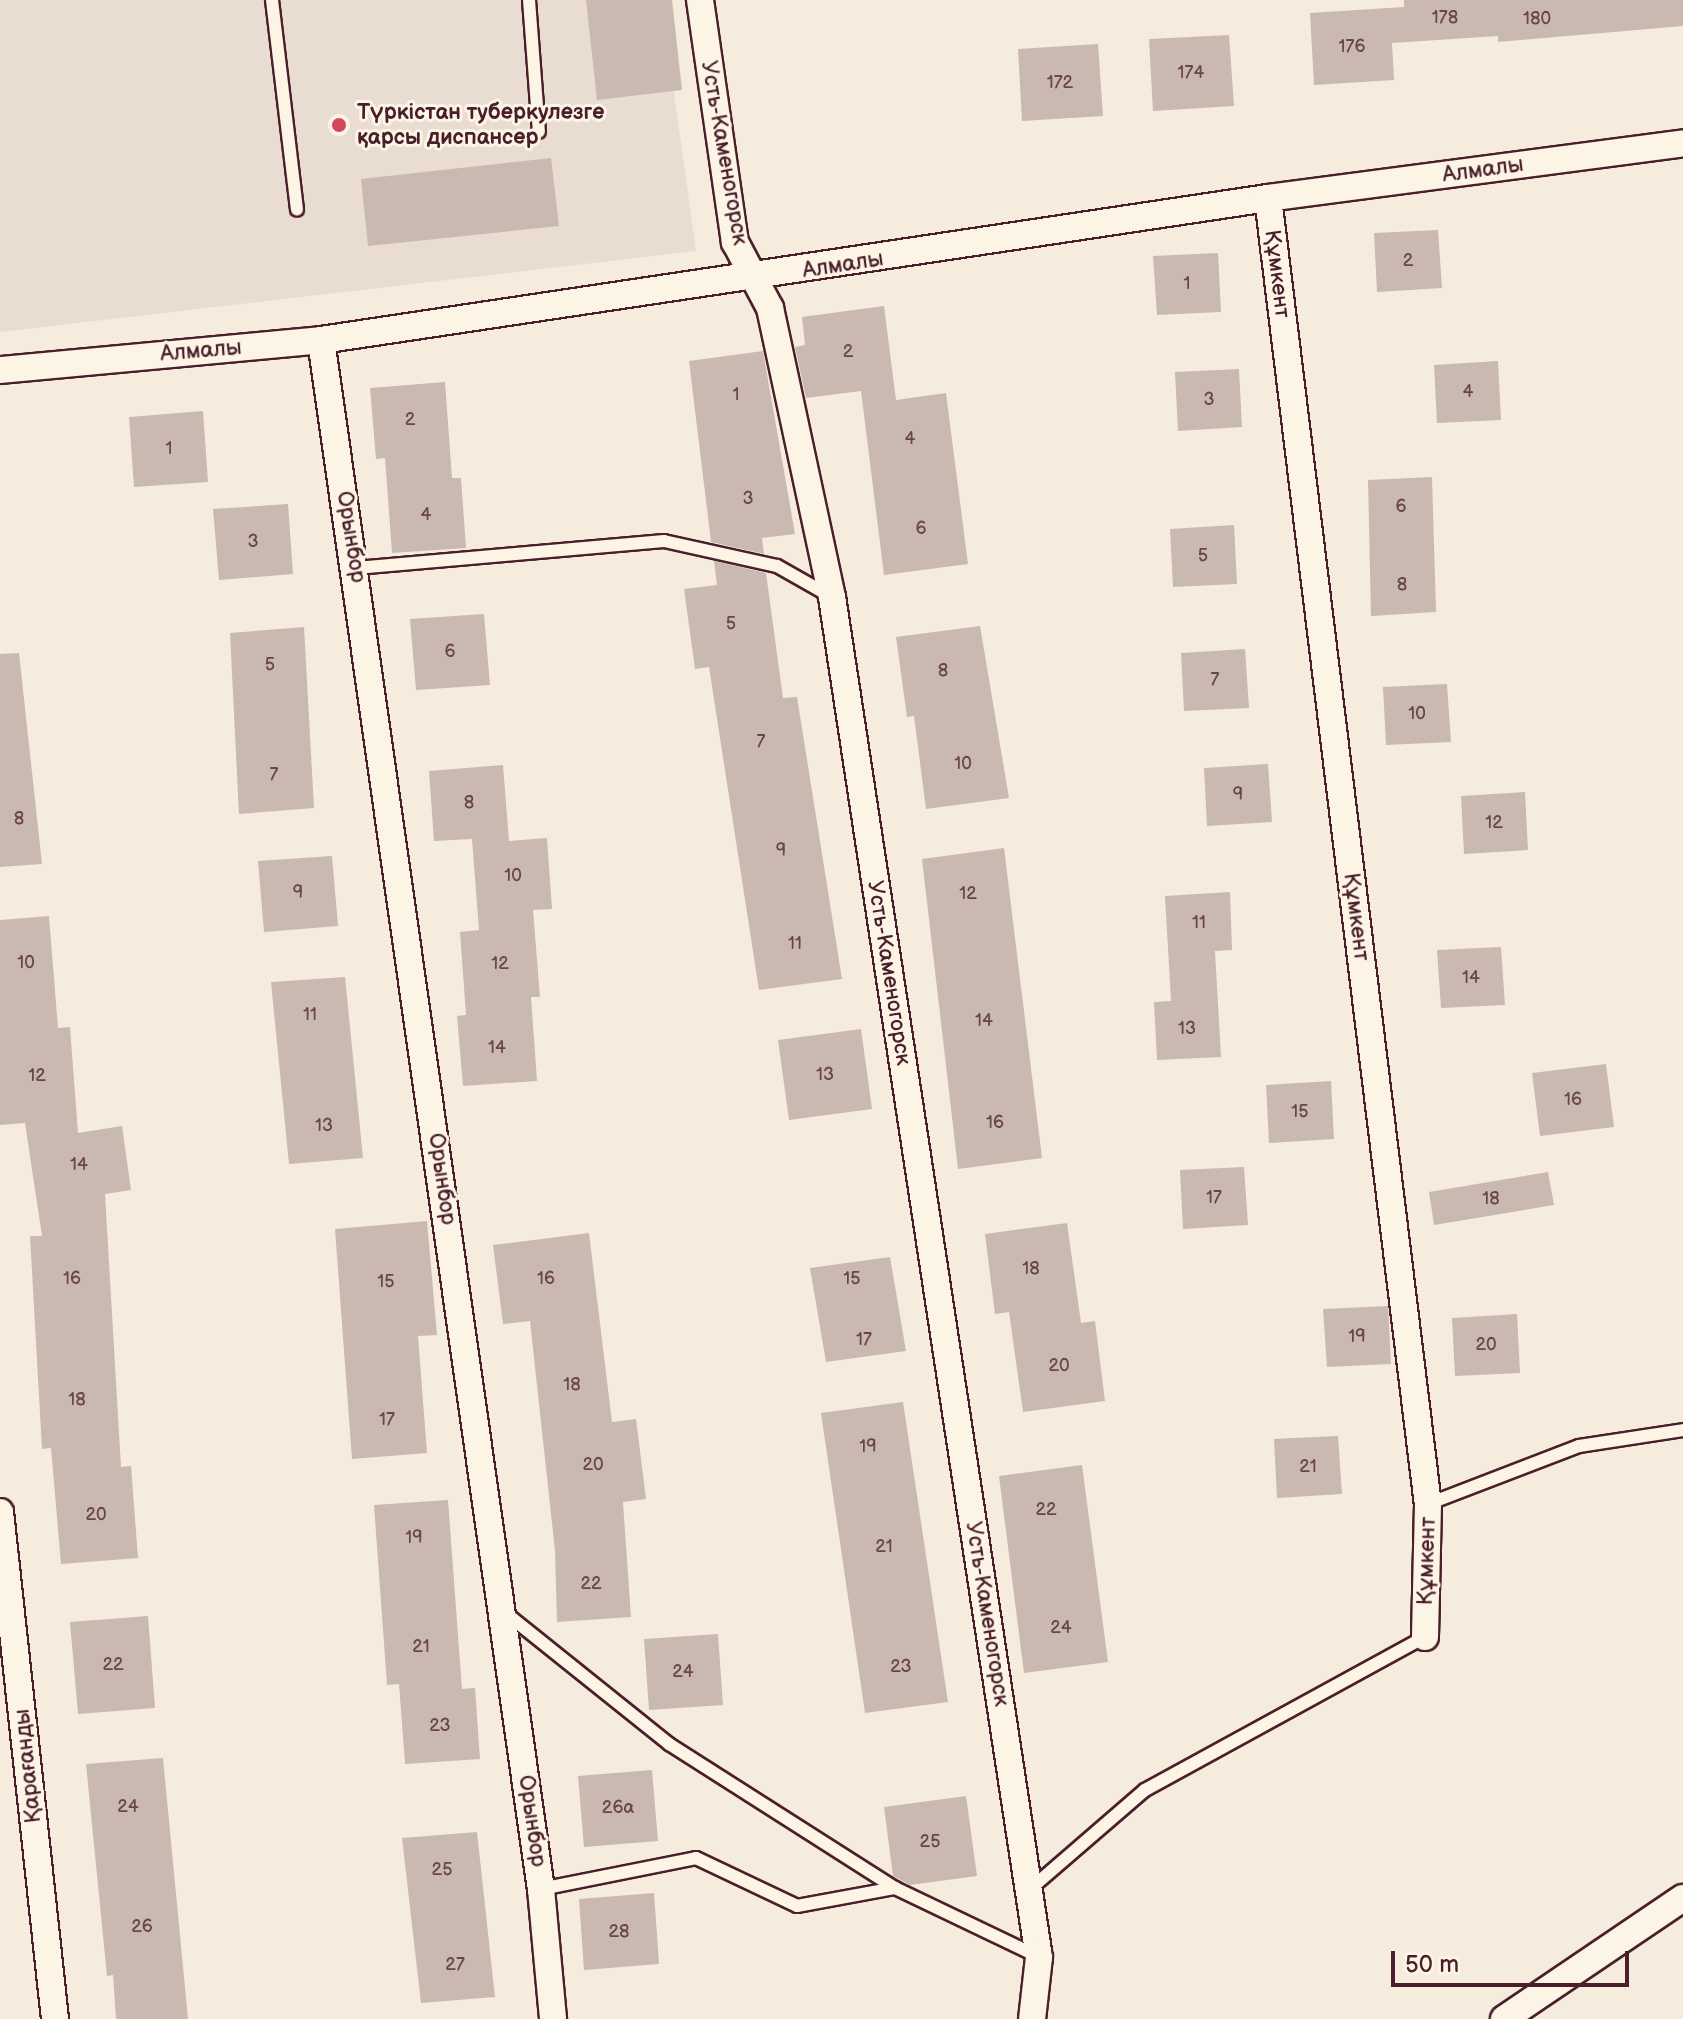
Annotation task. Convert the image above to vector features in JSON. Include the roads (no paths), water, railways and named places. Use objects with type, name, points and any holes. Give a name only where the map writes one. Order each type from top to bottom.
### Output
[{"type":"street","name":"Усть-Каменогорск","points":[[700,0],[735,242],[770,308],[832,597],[1039,1957],[1032,2019]]},
{"type":"street","name":"Алмалы","points":[[0,370],[321,340],[633,292],[754,279],[1268,198],[1683,143]]},
{"type":"street","name":"Құмкент","points":[[1268,198],[1428,1504],[1425,1637]]},
{"type":"street","name":"Орынбор","points":[[321,340],[356,568],[541,1889],[553,2019]]},
{"type":"street","name":"Қарағанды","points":[[0,1512],[55,2019]]},
{"type":"street","points":[[1504,2019],[1683,1898]]},
{"type":"lane","points":[[272,0],[297,210]]},
{"type":"lane","points":[[529,0],[539,132]]},
{"type":"lane","points":[[356,568],[664,541],[777,566],[832,597]]},
{"type":"lane","points":[[1428,1504],[1579,1446],[1683,1430]]},
{"type":"lane","points":[[502,1610],[669,1744],[895,1888],[1039,1957]]},
{"type":"lane","points":[[1029,1890],[1145,1790],[1425,1637]]},
{"type":"lane","points":[[541,1889],[696,1858],[797,1906],[895,1888]]},
{"type":"place","name":"Түркістан туберкулезге қарсы диспансер","points":[[339,125]]}]
